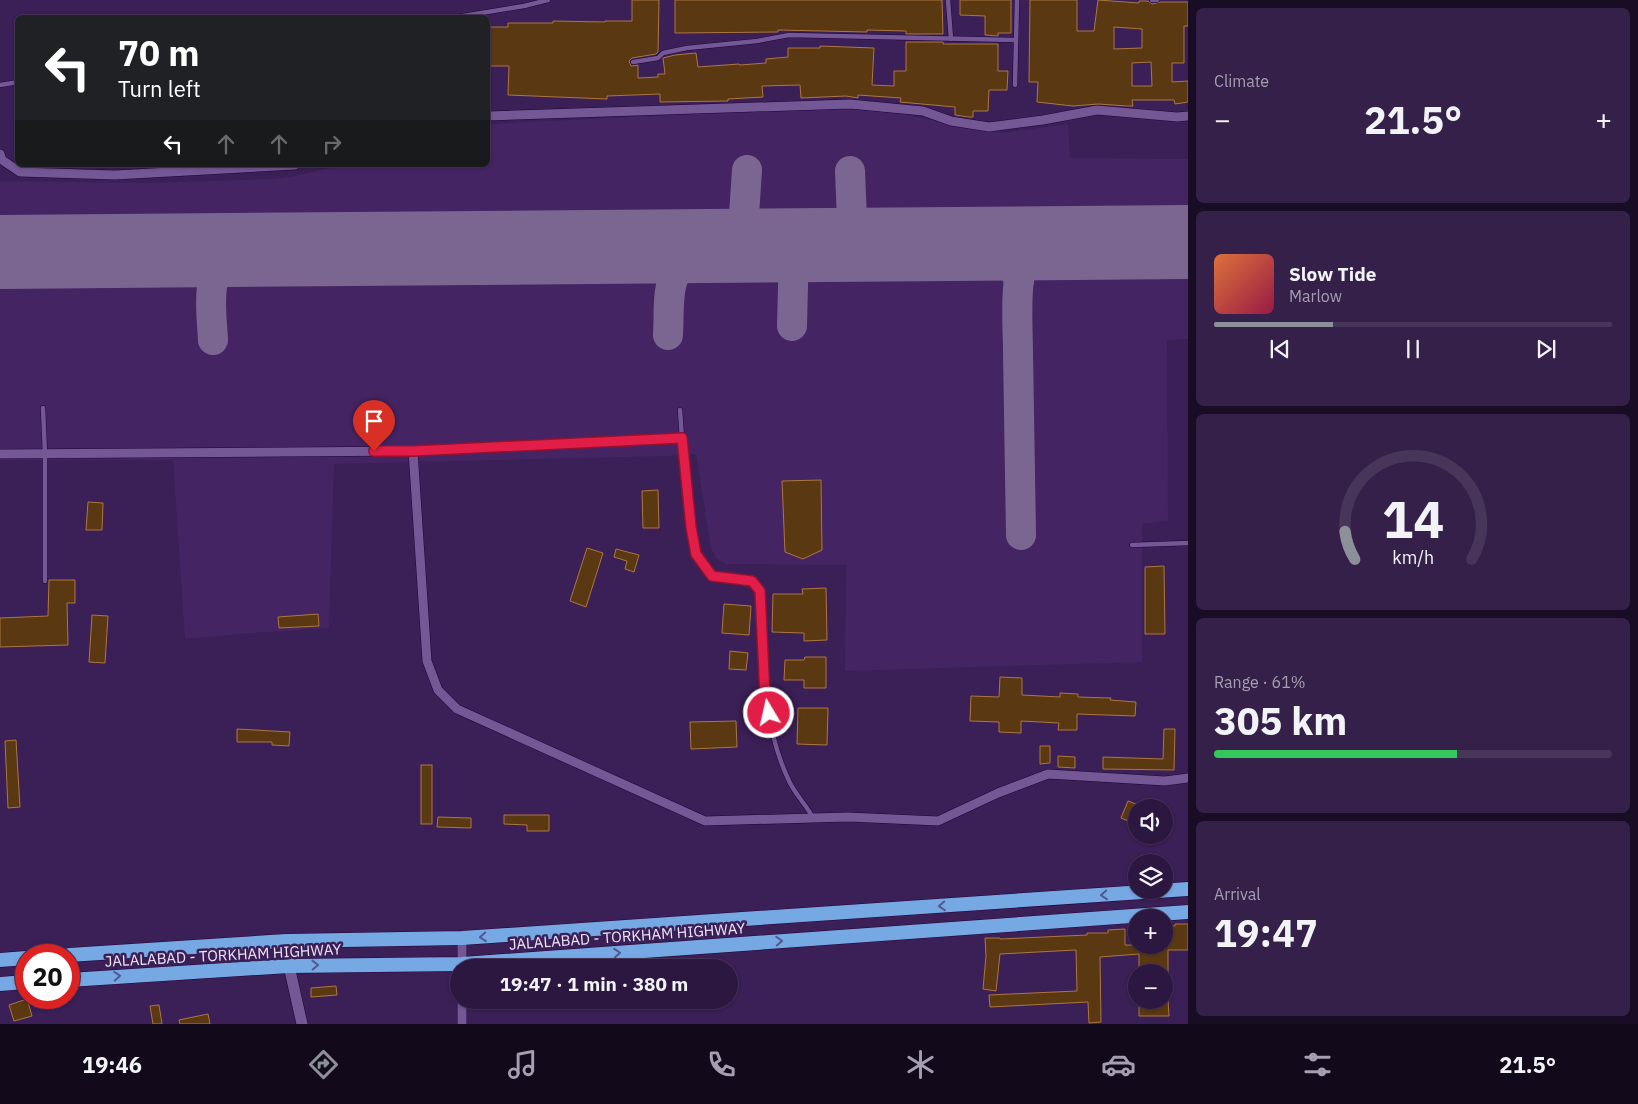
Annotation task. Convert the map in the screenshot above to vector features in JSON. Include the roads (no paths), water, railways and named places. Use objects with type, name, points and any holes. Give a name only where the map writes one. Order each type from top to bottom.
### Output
[{"type":"highway","name":"JALALABAD - TORKHAM HIGHWAY","points":[[80,954],[286,941],[462,938],[1188,889]]},
{"type":"highway","name":"JALALABAD - TORKHAM HIGHWAY","points":[[556,959],[1188,912]]},
{"type":"highway","points":[[0,960],[15,959]]},
{"type":"highway","name":"JALALABAD - TORKHAM HIGHWAY","points":[[80,979],[289,966],[450,966]]},
{"type":"highway","points":[[0,984],[15,983]]},
{"type":"street","points":[[490,116],[850,104],[923,111],[951,121],[988,127],[1043,120],[1097,110],[1177,117],[1188,116]]},
{"type":"street","points":[[0,154],[2,160],[20,172],[115,175],[259,167]]},
{"type":"street","points":[[0,454],[413,451],[427,661],[438,690],[457,709],[705,821],[848,817],[938,821],[998,793],[1048,774],[1165,781],[1188,778]]},
{"type":"street","points":[[462,938],[462,959]]},
{"type":"street","points":[[286,941],[289,966],[302,1024]]},
{"type":"street","points":[[462,1009],[462,1024]]},
{"type":"lane","points":[[469,15],[548,0]]},
{"type":"lane","points":[[948,0],[951,39]]},
{"type":"lane","points":[[1015,84],[1017,0]]},
{"type":"lane","points":[[1152,0],[1158,0]]},
{"type":"lane","points":[[634,62],[658,58],[663,53],[687,48],[789,35],[1015,40]]},
{"type":"lane","points":[[0,85],[15,82]]},
{"type":"lane","points":[[43,408],[45,581]]},
{"type":"lane","points":[[680,410],[690,518],[696,554],[712,576],[752,581],[760,591],[765,696],[776,747],[790,784],[807,806],[813,818]]},
{"type":"lane","points":[[413,451],[682,438]]},
{"type":"lane","points":[[1132,545],[1188,543]]}]
